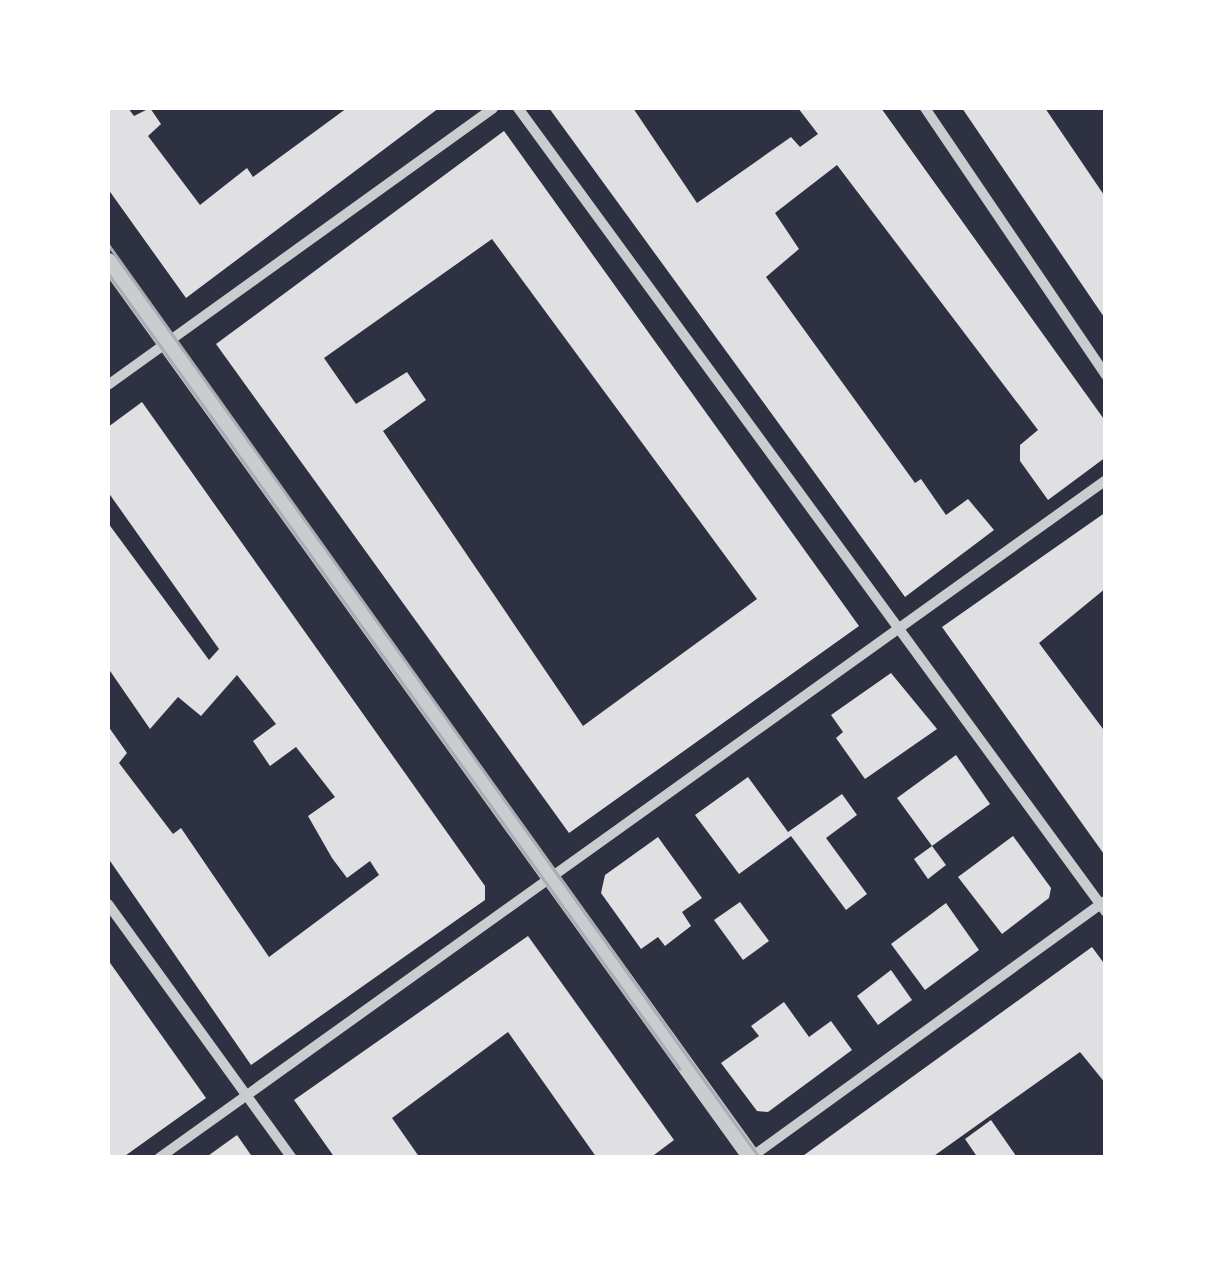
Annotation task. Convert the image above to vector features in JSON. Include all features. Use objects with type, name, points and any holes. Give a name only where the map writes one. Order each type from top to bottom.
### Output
[{"type":"street","points":[[108,385],[493,108]]},
{"type":"street","points":[[108,262],[751,1157],[1104,906],[518,108]]},
{"type":"street","points":[[925,108],[1106,375]]},
{"type":"street","points":[[159,1158],[244,1092],[552,878],[1106,480]]},
{"type":"street","points":[[108,904],[292,1158]]},
{"type":"building","points":[[108,108],[128,108],[134,116],[150,108],[161,124],[148,136],[200,205],[247,168],[253,177],[347,108],[439,108],[186,298],[108,189]]},
{"type":"building","points":[[549,108],[633,108],[697,203],[791,137],[800,147],[818,134],[798,108],[881,108],[1106,422],[1106,457],[1048,500],[1020,461],[1020,445],[1038,430],[837,165],[775,213],[799,249],[766,277],[915,483],[921,479],[946,515],[968,499],[994,530],[905,597]]},
{"type":"building","points":[[962,108],[1045,108],[1106,198],[1106,320]]},
{"type":"building","points":[[504,131],[859,626],[569,833],[216,344]],"holes":[[[492,239],[757,599],[583,726],[383,431],[426,400],[407,372],[356,404],[324,358]]]},
{"type":"building","points":[[142,402],[485,886],[485,900],[251,1065],[108,858],[108,726],[127,753],[119,763],[173,834],[181,828],[269,957],[379,875],[370,861],[347,878],[332,858],[308,816],[335,797],[296,747],[270,766],[253,741],[276,724],[237,675],[201,716],[178,697],[150,729],[108,668],[108,523],[209,660],[219,649],[108,492],[108,427]]},
{"type":"building","points":[[1106,512],[1106,588],[1039,643],[1106,733],[1106,857],[942,627]]},
{"type":"building","points":[[891,673],[937,729],[865,779],[836,738],[843,732],[831,715]]},
{"type":"building","points":[[956,755],[990,804],[932,846],[897,798]]},
{"type":"building","points":[[748,777],[788,832],[842,794],[857,815],[826,838],[867,894],[846,910],[791,836],[739,874],[695,815]]},
{"type":"building","points":[[1013,836],[1051,888],[1049,898],[1002,934],[958,877]]},
{"type":"building","points":[[658,837],[702,898],[682,912],[691,926],[665,946],[658,937],[641,949],[601,893],[605,875]]},
{"type":"building","points":[[932,846],[946,865],[928,879],[914,859]]},
{"type":"building","points":[[740,902],[769,941],[743,960],[714,920]]},
{"type":"building","points":[[946,903],[979,950],[925,990],[891,944]]},
{"type":"building","points":[[528,936],[674,1140],[650,1158],[597,1158],[508,1032],[392,1118],[420,1158],[335,1158],[294,1100]]},
{"type":"building","points":[[1092,947],[1106,966],[1106,1084],[1080,1052],[931,1158],[800,1158]]},
{"type":"building","points":[[108,960],[206,1098],[122,1158],[108,1158]]},
{"type":"building","points":[[891,970],[912,1000],[878,1025],[857,996]]},
{"type":"building","points":[[784,1002],[809,1037],[831,1021],[852,1050],[768,1112],[757,1111],[721,1063],[759,1036],[751,1026]]},
{"type":"building","points":[[991,1120],[1017,1158],[978,1158],[965,1139]]},
{"type":"building","points":[[237,1135],[253,1158],[205,1158]]},
{"type":"tram line","points":[[108,244],[760,1158]]},
{"type":"tram line","points":[[108,273],[680,1069]]}]
